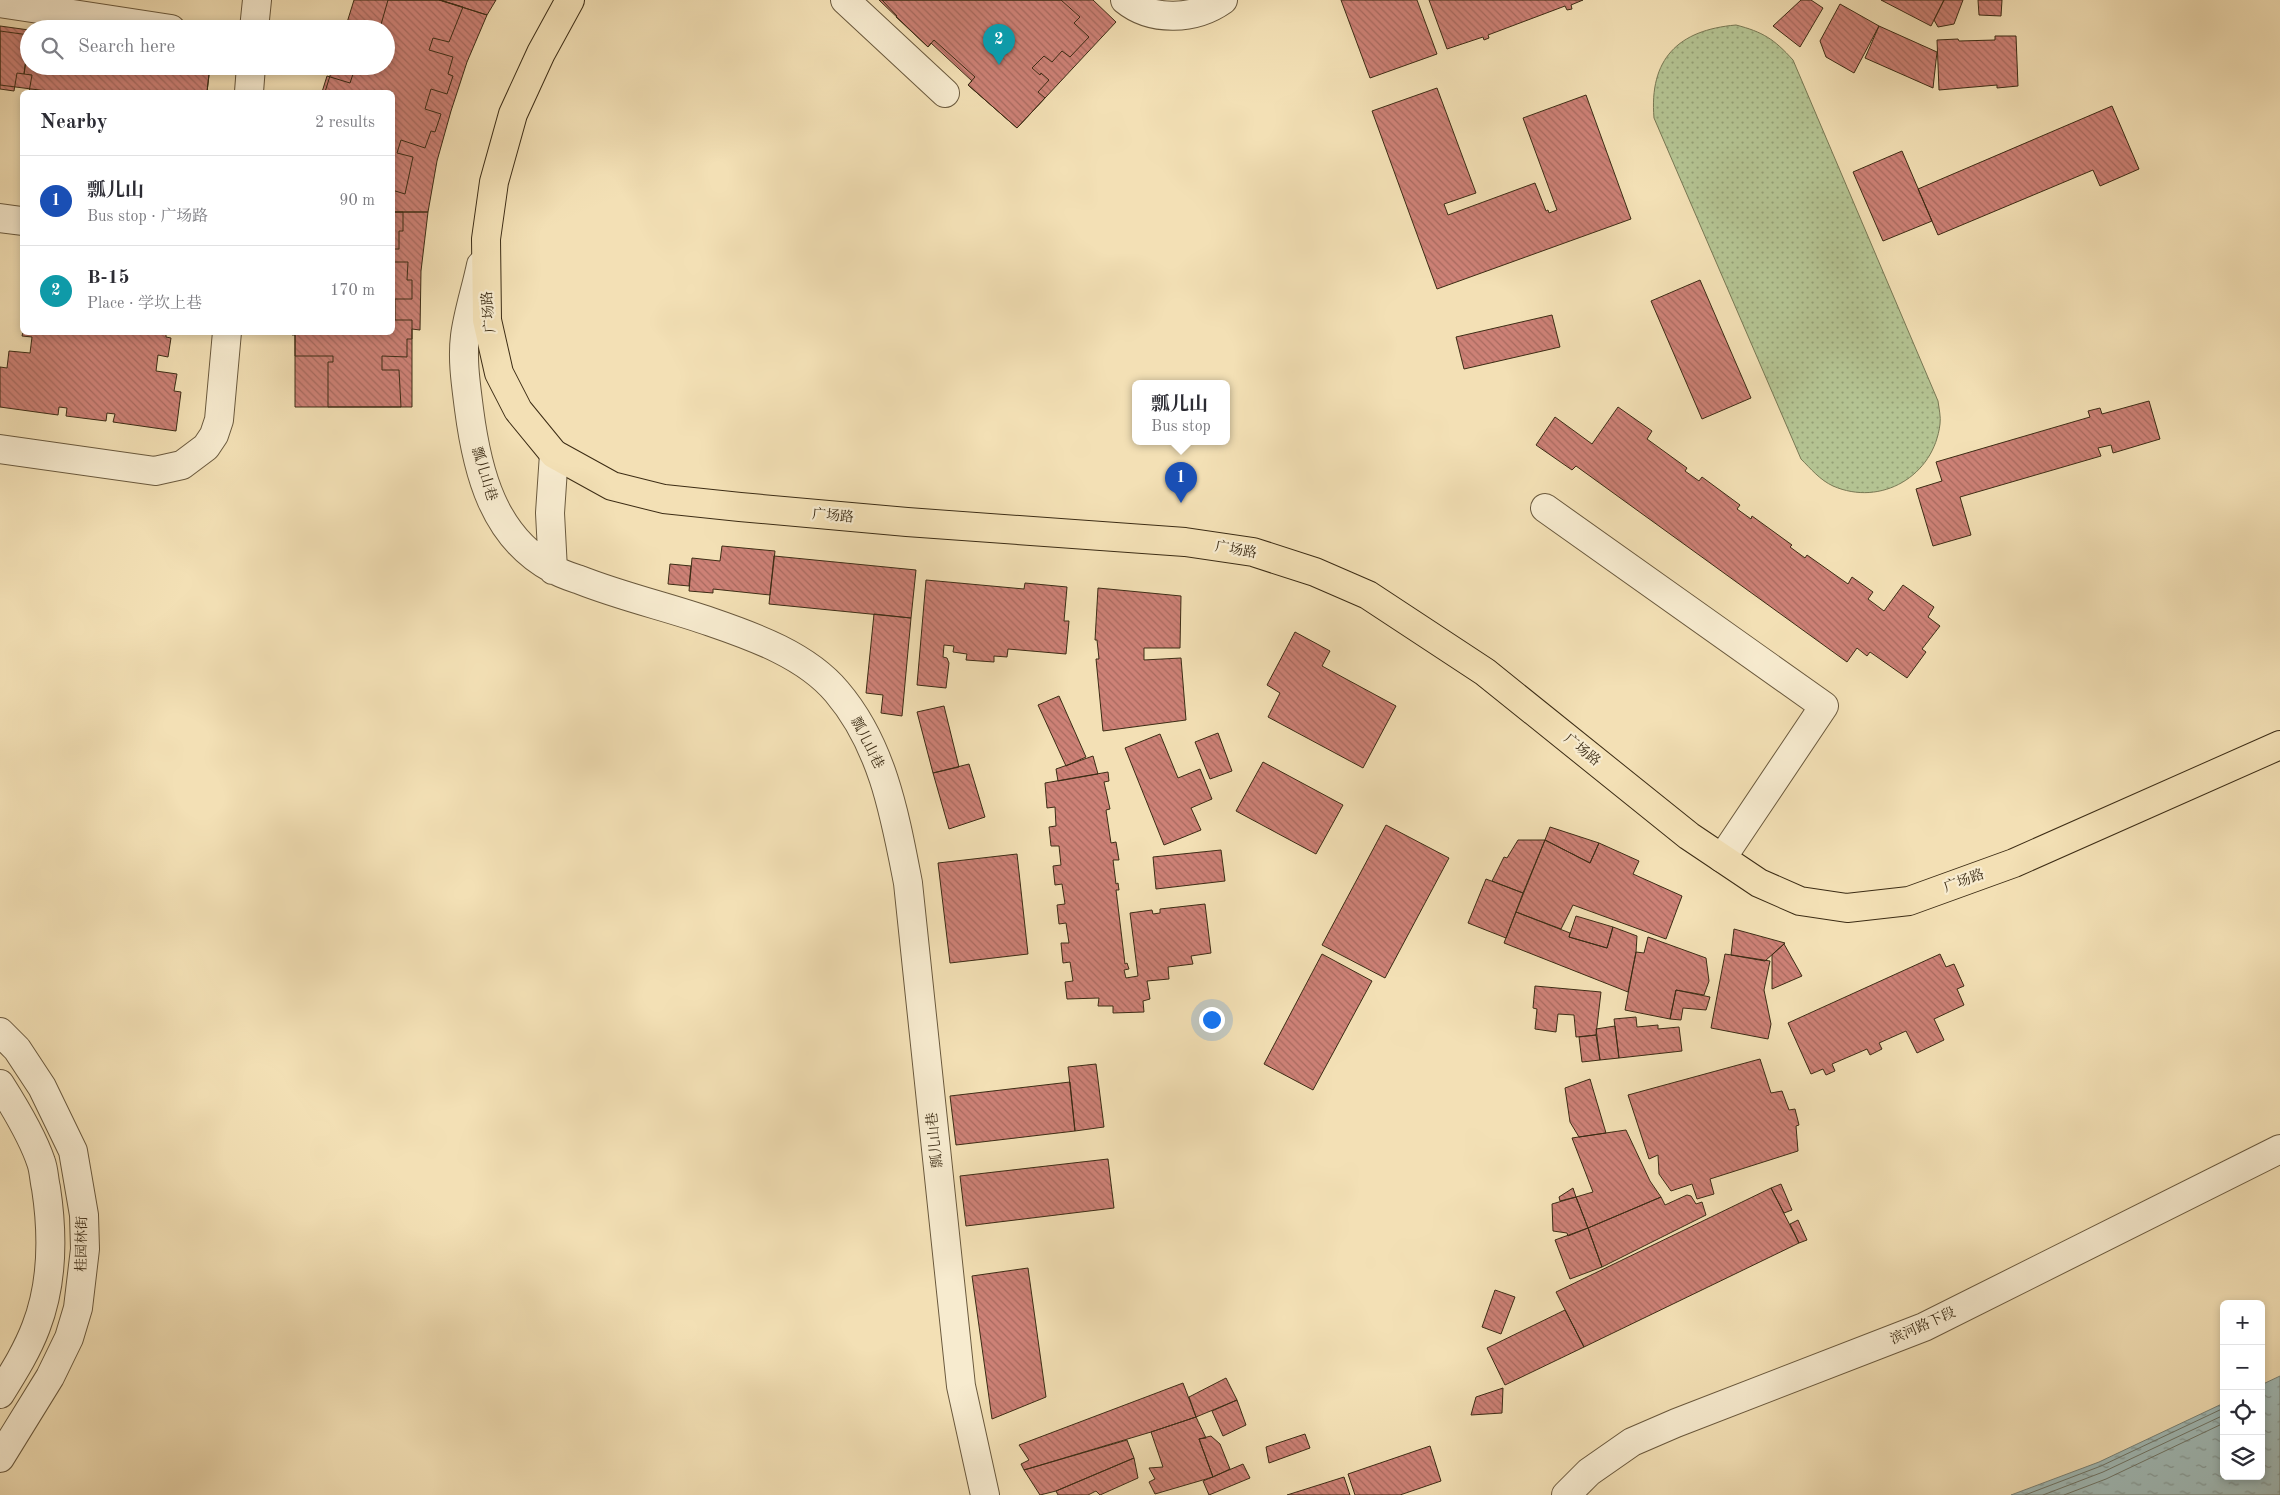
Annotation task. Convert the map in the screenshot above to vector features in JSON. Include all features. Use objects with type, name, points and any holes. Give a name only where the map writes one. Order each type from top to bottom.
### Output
[{"type":"main road","name":"广场路","points":[[570,0],[540,53],[513,114],[494,182],[486,239],[487,320],[500,373],[518,410],[554,454],[612,486],[664,499],[908,522],[1185,542],[1253,552],[1315,572],[1368,595],[1485,672],[1689,836],[1759,883],[1800,901],[1847,908],[1909,901],[2014,863],[2280,745]]},
{"type":"street","points":[[255,20],[257,0]]},
{"type":"street","points":[[844,0],[945,93]]},
{"type":"street","points":[[1125,0],[1151,14],[1168,16],[1189,14],[1215,6],[1223,0]]},
{"type":"street","points":[[0,3],[112,20]]},
{"type":"street","points":[[249,90],[250,75]]},
{"type":"street","points":[[0,218],[20,221]]},
{"type":"street","name":"瓢儿山巷","points":[[486,239],[465,337],[465,380],[472,434],[483,481],[497,514],[523,549],[553,570],[598,587],[734,630],[780,650],[812,670],[837,691],[858,721],[881,767],[898,829],[908,883],[961,1386],[986,1495]]},
{"type":"street","points":[[0,450],[155,471],[182,465],[206,447],[214,435],[219,420],[227,335]]},
{"type":"street","points":[[553,570],[550,513],[554,454]]},
{"type":"street","points":[[1545,508],[1824,706],[1722,858]]},
{"type":"street","name":"桂园林街","points":[[0,1032],[16,1048],[42,1087],[74,1151],[84,1215],[85,1249],[78,1308],[69,1338],[50,1377],[0,1458]]},
{"type":"street","points":[[0,1084],[13,1103],[41,1162],[51,1219],[51,1248],[44,1301],[37,1327],[27,1350],[0,1394]]},
{"type":"street","name":"滨河路下段","points":[[1566,1495],[1589,1472],[1632,1442],[1676,1423],[1924,1327],[2280,1150]]},
{"type":"green space","points":[[1736,25],[1754,30],[1768,37],[1793,60],[1938,401],[1940,424],[1936,442],[1927,459],[1916,472],[1902,482],[1886,489],[1869,492],[1851,491],[1833,486],[1828,484],[1801,459],[1654,118],[1654,97],[1657,79],[1662,64],[1671,51],[1683,41],[1698,33]]},
{"type":"water","points":[[2280,1376],[2280,1495],[2011,1495],[2099,1462],[2220,1405],[2220,1480],[2265,1480],[2265,1383]]},
{"type":"building","points":[[354,0],[440,0],[487,15],[467,62],[451,111],[437,161],[428,212],[395,212],[395,90],[326,90],[330,75],[395,75],[395,20],[348,20]]},
{"type":"building","points":[[388,0],[440,0],[463,7],[449,42],[433,38],[429,50],[453,57],[448,74],[453,76],[447,94],[431,89],[425,109],[441,114],[435,132],[431,131],[425,148],[401,140],[397,153],[413,157],[405,194],[395,191],[395,90],[323,90],[327,76],[350,83],[353,75],[395,75],[395,20],[382,20]]},
{"type":"building","points":[[439,0],[496,0],[487,15]]},
{"type":"building","points":[[879,0],[1093,0],[1116,22],[1017,128],[968,85],[972,81],[931,43],[928,47]]},
{"type":"building","points":[[882,0],[1061,0],[1080,17],[1074,23],[1089,37],[1070,57],[1062,51],[1052,62],[1044,56],[1032,68],[1049,80],[1038,92],[1045,98],[1017,128],[968,85],[975,77],[934,40],[928,47],[896,17]]},
{"type":"building","points":[[1341,0],[1417,0],[1437,54],[1370,78]]},
{"type":"building","points":[[1429,0],[1583,0],[1571,5],[1572,9],[1567,10],[1565,6],[1488,35],[1489,38],[1484,40],[1483,37],[1447,49]]},
{"type":"building","points":[[1801,0],[1811,0],[1823,8],[1800,47],[1773,26]]},
{"type":"building","points":[[1881,0],[1944,0],[1931,26]]},
{"type":"building","points":[[1944,0],[1963,0],[1954,24],[1938,27],[1934,20]]},
{"type":"building","points":[[1978,0],[2002,0],[2001,16],[1979,15]]},
{"type":"building","points":[[1840,4],[1879,26],[1854,73],[1826,57],[1820,41]]},
{"type":"building","points":[[0,26],[20,29],[20,75],[209,75],[207,90],[39,90],[0,85]]},
{"type":"building","points":[[1879,26],[1937,52],[1933,88],[1865,58]]},
{"type":"building","points":[[0,31],[20,34],[20,73],[17,73],[14,91],[0,89]]},
{"type":"building","points":[[1995,36],[2016,36],[2018,86],[1997,88],[1997,85],[1939,90],[1937,40],[1995,40]]},
{"type":"building","points":[[32,75],[209,75],[207,90],[29,90]]},
{"type":"building","points":[[1437,88],[1476,193],[1444,204],[1448,215],[1535,183],[1546,211],[1548,210],[1549,213],[1557,210],[1523,118],[1586,95],[1631,219],[1437,289],[1372,111]]},
{"type":"building","points":[[2112,106],[2139,169],[2100,186],[2093,170],[1938,235],[1918,189]]},
{"type":"building","points":[[1902,151],[1932,221],[1883,241],[1853,172]]},
{"type":"building","points":[[395,212],[428,212],[421,271],[420,330],[412,329],[412,407],[295,407],[295,335],[395,335]]},
{"type":"building","points":[[395,212],[403,212],[403,231],[399,231],[399,249],[395,249]]},
{"type":"building","points":[[395,262],[408,262],[407,280],[412,280],[412,299],[395,299]]},
{"type":"building","points":[[1700,280],[1751,398],[1702,419],[1651,301]]},
{"type":"building","points":[[1552,315],[1560,347],[1464,369],[1456,337]]},
{"type":"building","points":[[395,320],[412,320],[412,339],[407,339],[407,357],[382,356],[382,370],[399,370],[401,407],[328,407],[328,362],[333,362],[333,356],[295,356],[295,335],[395,335]]},
{"type":"building","points":[[166,335],[166,337],[171,338],[168,357],[158,355],[156,371],[177,374],[174,391],[181,392],[176,431],[113,422],[115,414],[107,413],[106,421],[66,416],[67,408],[59,407],[58,415],[0,407],[0,367],[7,368],[9,351],[30,353],[32,337],[22,336]]},
{"type":"building","points":[[2149,401],[2160,439],[2113,453],[2111,445],[2098,448],[2101,456],[1960,497],[1971,535],[1933,546],[1916,489],[1942,481],[1936,462],[2090,417],[2088,411],[2100,408],[2102,414]]},
{"type":"building","points":[[1618,407],[1652,431],[1647,439],[1687,468],[1685,471],[1699,481],[1702,477],[1740,505],[1737,509],[1751,519],[1752,516],[1792,545],[1790,547],[1805,558],[1807,555],[1848,584],[1852,577],[1873,592],[1868,599],[1884,611],[1903,585],[1934,607],[1928,617],[1940,626],[1922,649],[1926,652],[1907,678],[1870,652],[1867,656],[1857,648],[1847,662],[1576,466],[1572,470],[1536,445],[1555,417],[1592,444]]},
{"type":"building","points":[[722,546],[775,551],[770,595],[713,589],[713,593],[689,591],[692,558],[720,561]]},
{"type":"building","points":[[774,556],[916,570],[911,618],[769,604]]},
{"type":"building","points":[[670,564],[691,566],[689,586],[668,584]]},
{"type":"building","points":[[926,580],[1024,589],[1025,583],[1067,587],[1064,621],[1069,621],[1066,654],[1008,649],[1007,657],[994,656],[994,662],[966,660],[967,654],[953,652],[954,646],[944,645],[943,657],[947,658],[949,663],[946,688],[917,685]]},
{"type":"building","points":[[1098,588],[1181,596],[1180,648],[1144,648],[1144,660],[1181,658],[1186,720],[1103,731],[1096,659],[1099,659],[1097,640],[1095,640]]},
{"type":"building","points":[[874,614],[911,618],[902,716],[881,713],[883,695],[866,693]]},
{"type":"building","points":[[1295,632],[1330,651],[1322,666],[1396,706],[1363,768],[1268,717],[1280,693],[1267,685]]},
{"type":"building","points":[[1059,696],[1086,757],[1066,766],[1038,705]]},
{"type":"building","points":[[944,706],[959,767],[933,773],[917,712]]},
{"type":"building","points":[[1218,733],[1232,771],[1210,779],[1195,742]]},
{"type":"building","points":[[1160,734],[1178,778],[1200,769],[1212,799],[1191,808],[1201,830],[1164,845],[1125,748]]},
{"type":"building","points":[[1093,756],[1098,774],[1058,781],[1056,769]]},
{"type":"building","points":[[1263,762],[1343,805],[1316,854],[1236,811]]},
{"type":"building","points":[[969,764],[985,817],[949,829],[933,773]]},
{"type":"building","points":[[1108,772],[1109,781],[1104,782],[1110,809],[1106,810],[1111,843],[1116,842],[1119,860],[1113,860],[1116,884],[1118,883],[1119,890],[1116,890],[1125,964],[1127,963],[1129,969],[1124,970],[1126,978],[1138,976],[1130,913],[1152,910],[1153,914],[1160,913],[1160,909],[1205,904],[1211,953],[1191,956],[1193,964],[1168,967],[1169,979],[1147,981],[1150,999],[1143,1001],[1144,1012],[1113,1013],[1113,1006],[1098,1006],[1099,998],[1067,999],[1065,982],[1073,981],[1070,962],[1063,963],[1061,943],[1069,943],[1066,923],[1059,924],[1057,905],[1065,904],[1062,884],[1055,885],[1053,866],[1061,865],[1059,846],[1051,846],[1049,827],[1056,826],[1055,807],[1047,808],[1045,783]]},
{"type":"building","points":[[1386,825],[1449,858],[1385,978],[1322,945]]},
{"type":"building","points":[[1550,827],[1599,843],[1590,863],[1545,840]]},
{"type":"building","points":[[1518,840],[1545,840],[1523,893],[1492,881],[1504,857],[1507,858]]},
{"type":"building","points":[[1545,840],[1590,863],[1599,843],[1639,861],[1633,874],[1682,896],[1666,939],[1573,905],[1561,929],[1516,912]]},
{"type":"building","points":[[1221,850],[1225,881],[1156,889],[1153,857]]},
{"type":"building","points":[[1017,854],[1028,954],[950,963],[938,863]]},
{"type":"building","points":[[1486,879],[1523,893],[1506,938],[1468,923]]},
{"type":"building","points":[[1516,912],[1570,933],[1569,937],[1607,948],[1613,927],[1637,936],[1636,952],[1628,992],[1504,943]]},
{"type":"building","points":[[1576,916],[1613,927],[1607,948],[1569,937]]},
{"type":"building","points":[[1734,929],[1785,943],[1765,961],[1731,955]]},
{"type":"building","points":[[1648,937],[1706,958],[1709,981],[1704,995],[1676,990],[1670,1019],[1625,1010],[1636,952],[1644,953]]},
{"type":"building","points":[[1784,944],[1802,976],[1772,989],[1772,955]]},
{"type":"building","points":[[1322,954],[1372,981],[1313,1090],[1264,1064]]},
{"type":"building","points":[[1725,954],[1770,961],[1764,990],[1771,1024],[1768,1039],[1711,1028]]},
{"type":"building","points":[[1940,954],[1946,967],[1954,964],[1964,986],[1957,989],[1964,1005],[1934,1019],[1944,1040],[1917,1053],[1906,1031],[1879,1043],[1882,1049],[1870,1055],[1867,1049],[1832,1064],[1835,1071],[1826,1075],[1823,1069],[1811,1074],[1788,1023]]},
{"type":"building","points":[[1535,986],[1601,992],[1596,1035],[1576,1037],[1574,1015],[1558,1014],[1556,1032],[1535,1029],[1537,1009],[1533,1008]]},
{"type":"building","points":[[1676,990],[1710,997],[1706,1010],[1683,1008],[1681,1020],[1670,1019]]},
{"type":"building","points":[[1636,1017],[1637,1027],[1658,1025],[1658,1029],[1679,1027],[1682,1051],[1619,1058],[1614,1019]]},
{"type":"building","points":[[1615,1026],[1619,1058],[1600,1060],[1596,1029]]},
{"type":"building","points":[[1596,1035],[1600,1060],[1582,1062],[1579,1037]]},
{"type":"building","points":[[1760,1059],[1771,1093],[1782,1091],[1789,1110],[1795,1109],[1799,1125],[1796,1126],[1798,1151],[1710,1179],[1714,1194],[1697,1199],[1692,1184],[1671,1191],[1659,1174],[1658,1155],[1649,1159],[1628,1095]]},
{"type":"building","points":[[1096,1064],[1104,1127],[1075,1131],[1068,1067]]},
{"type":"building","points":[[1590,1079],[1606,1133],[1579,1137],[1570,1122],[1565,1088]]},
{"type":"building","points":[[1070,1082],[1075,1131],[956,1145],[950,1096]]},
{"type":"building","points":[[1626,1130],[1650,1181],[1661,1197],[1588,1228],[1576,1197],[1593,1192],[1572,1138]]},
{"type":"building","points":[[1108,1159],[1114,1208],[966,1226],[960,1176]]},
{"type":"building","points":[[1781,1184],[1792,1210],[1784,1213],[1771,1188]]},
{"type":"building","points":[[1573,1188],[1576,1197],[1560,1201],[1559,1197]]},
{"type":"building","points":[[1771,1188],[1799,1243],[1584,1347],[1556,1292]]},
{"type":"building","points":[[1687,1195],[1691,1196],[1696,1204],[1702,1202],[1706,1215],[1602,1267],[1588,1228],[1661,1197],[1665,1205]]},
{"type":"building","points":[[1576,1197],[1588,1228],[1568,1236],[1567,1233],[1553,1231],[1552,1204]]},
{"type":"building","points":[[1798,1220],[1807,1240],[1799,1243],[1790,1224]]},
{"type":"building","points":[[1588,1228],[1602,1267],[1570,1279],[1555,1240]]},
{"type":"building","points":[[1028,1268],[1046,1397],[992,1419],[972,1276]]},
{"type":"building","points":[[1495,1290],[1515,1297],[1501,1334],[1482,1327]]},
{"type":"building","points":[[1565,1310],[1584,1347],[1505,1385],[1487,1348]]},
{"type":"building","points":[[1226,1378],[1237,1400],[1196,1417],[1189,1397]]},
{"type":"building","points":[[1183,1383],[1196,1417],[1024,1470],[1021,1464],[1029,1460],[1019,1445]]},
{"type":"building","points":[[1503,1388],[1502,1413],[1471,1415],[1476,1397]]},
{"type":"building","points":[[1237,1400],[1246,1425],[1223,1436],[1212,1411]]},
{"type":"building","points":[[1196,1417],[1206,1438],[1199,1439],[1213,1477],[1155,1494],[1149,1482],[1155,1479],[1149,1468],[1163,1467],[1151,1432]]},
{"type":"building","points":[[1305,1434],[1310,1448],[1269,1463],[1266,1447]]},
{"type":"building","points":[[1211,1436],[1220,1444],[1230,1469],[1213,1477],[1199,1439]]},
{"type":"building","points":[[1127,1440],[1134,1458],[1056,1491],[1040,1495],[1024,1470]]},
{"type":"building","points":[[1430,1446],[1441,1481],[1400,1495],[1355,1495],[1348,1474]]},
{"type":"building","points":[[1134,1458],[1138,1478],[1100,1495],[1096,1491],[1088,1495],[1058,1495],[1056,1491]]},
{"type":"building","points":[[1243,1464],[1250,1478],[1209,1495],[1203,1481]]},
{"type":"building","points":[[1344,1477],[1350,1495],[1287,1495]]},
{"type":"place","name":"B-15","points":[[999,65]]},
{"type":"place","name":"瓢儿山","points":[[1181,503]]}]
